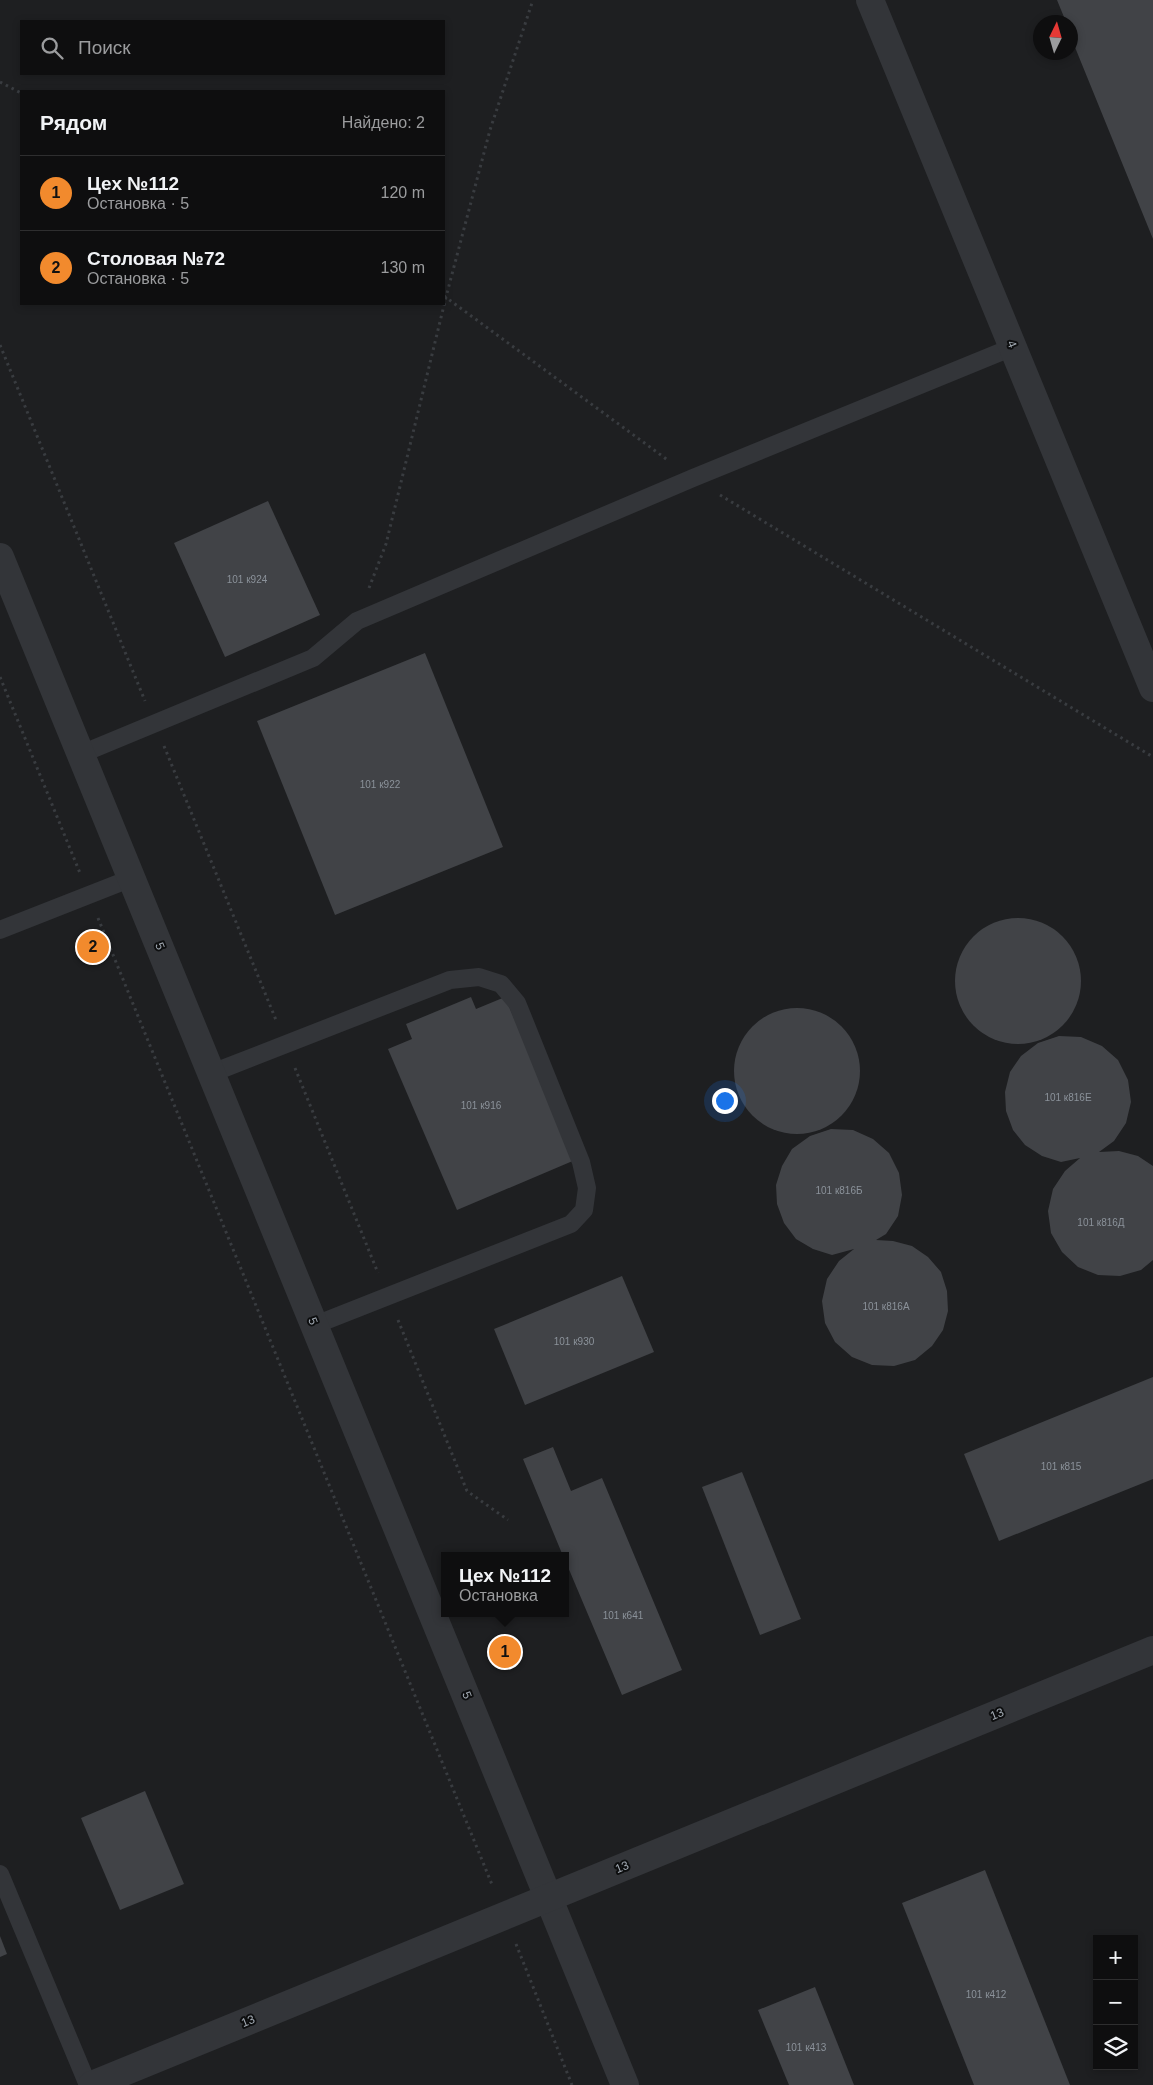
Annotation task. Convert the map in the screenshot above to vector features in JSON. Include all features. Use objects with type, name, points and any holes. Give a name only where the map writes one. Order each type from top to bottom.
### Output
[{"type":"street","name":"4","points":[[870,0],[1153,688]]},
{"type":"street","name":"5","points":[[0,557],[625,2085]]},
{"type":"street","name":"13","points":[[92,2085],[1153,1650]]},
{"type":"lane","points":[[81,754],[313,658],[356,621],[693,478],[1013,347]]},
{"type":"lane","points":[[0,930],[132,878]]},
{"type":"lane","points":[[212,1073],[450,980],[479,976],[501,984],[517,1003],[581,1162],[587,1188],[584,1210],[571,1224],[315,1325]]},
{"type":"lane","points":[[0,1874],[88,2085]]},
{"type":"path","points":[[533,0],[490,130],[445,296],[693,478],[1153,757]]},
{"type":"path","points":[[0,82],[20,92]]},
{"type":"path","points":[[356,621],[386,544],[443,305]]},
{"type":"path","points":[[0,345],[467,1491],[508,1520]]},
{"type":"path","points":[[0,677],[505,1916],[572,2085]]},
{"type":"shaded area","points":[[0,0],[1153,0],[1153,2085],[0,2085]]},
{"type":"building","points":[[1057,0],[1153,0],[1153,239],[1078,55],[1078,15],[1063,15]]},
{"type":"building","points":[[268,501],[320,615],[225,657],[174,543]]},
{"type":"building","points":[[425,653],[503,847],[335,915],[257,721]]},
{"type":"building","points":[[1018,918],[1042,923],[1062,937],[1076,957],[1081,981],[1076,1005],[1062,1025],[1042,1039],[1018,1044],[994,1039],[974,1025],[960,1005],[955,981],[960,957],[974,937],[994,923]]},
{"type":"building","points":[[471,997],[476,1009],[505,997],[575,1160],[457,1210],[388,1049],[412,1039],[406,1024]]},
{"type":"building","points":[[797,1008],[821,1013],[841,1027],[855,1047],[860,1071],[855,1095],[841,1115],[821,1129],[797,1134],[773,1129],[753,1115],[739,1095],[734,1071],[739,1047],[753,1027],[773,1013]]},
{"type":"building","points":[[1059,1036],[1081,1037],[1102,1046],[1118,1060],[1128,1080],[1131,1102],[1126,1123],[1114,1141],[1099,1152],[1119,1151],[1138,1156],[1153,1166],[1153,1260],[1141,1270],[1120,1276],[1098,1275],[1078,1267],[1062,1252],[1051,1233],[1048,1211],[1053,1189],[1065,1171],[1080,1158],[1061,1162],[1042,1156],[1025,1145],[1013,1130],[1006,1111],[1005,1092],[1010,1072],[1021,1056],[1038,1043]]},
{"type":"building","points":[[831,1129],[853,1130],[873,1139],[889,1153],[899,1173],[902,1195],[898,1216],[886,1234],[876,1240],[893,1241],[912,1246],[928,1257],[941,1272],[947,1291],[948,1311],[943,1330],[932,1346],[915,1360],[894,1366],[872,1365],[852,1357],[835,1342],[825,1323],[822,1301],[827,1279],[839,1261],[854,1249],[832,1255],[813,1249],[796,1239],[784,1223],[777,1204],[776,1185],[782,1166],[792,1149],[810,1136]]},
{"type":"building","points":[[622,1276],[654,1352],[525,1405],[494,1329]]},
{"type":"building","points":[[1153,1377],[1153,1479],[999,1541],[964,1454]]},
{"type":"building","points":[[553,1447],[571,1491],[602,1478],[682,1670],[622,1695],[569,1569],[569,1552],[561,1552],[523,1459]]},
{"type":"building","points":[[742,1472],[801,1619],[760,1635],[702,1487]]},
{"type":"building","points":[[145,1791],[184,1884],[120,1910],[81,1818]]},
{"type":"building","points":[[985,1870],[1070,2085],[974,2085],[902,1903]]},
{"type":"building","points":[[0,1936],[7,1954],[0,1957]]},
{"type":"building","points":[[815,1987],[854,2085],[789,2085],[758,2010]]},
{"type":"place","name":"Столовая №72","points":[[93,947]]},
{"type":"place","name":"Цех №112","points":[[505,1652]]}]
